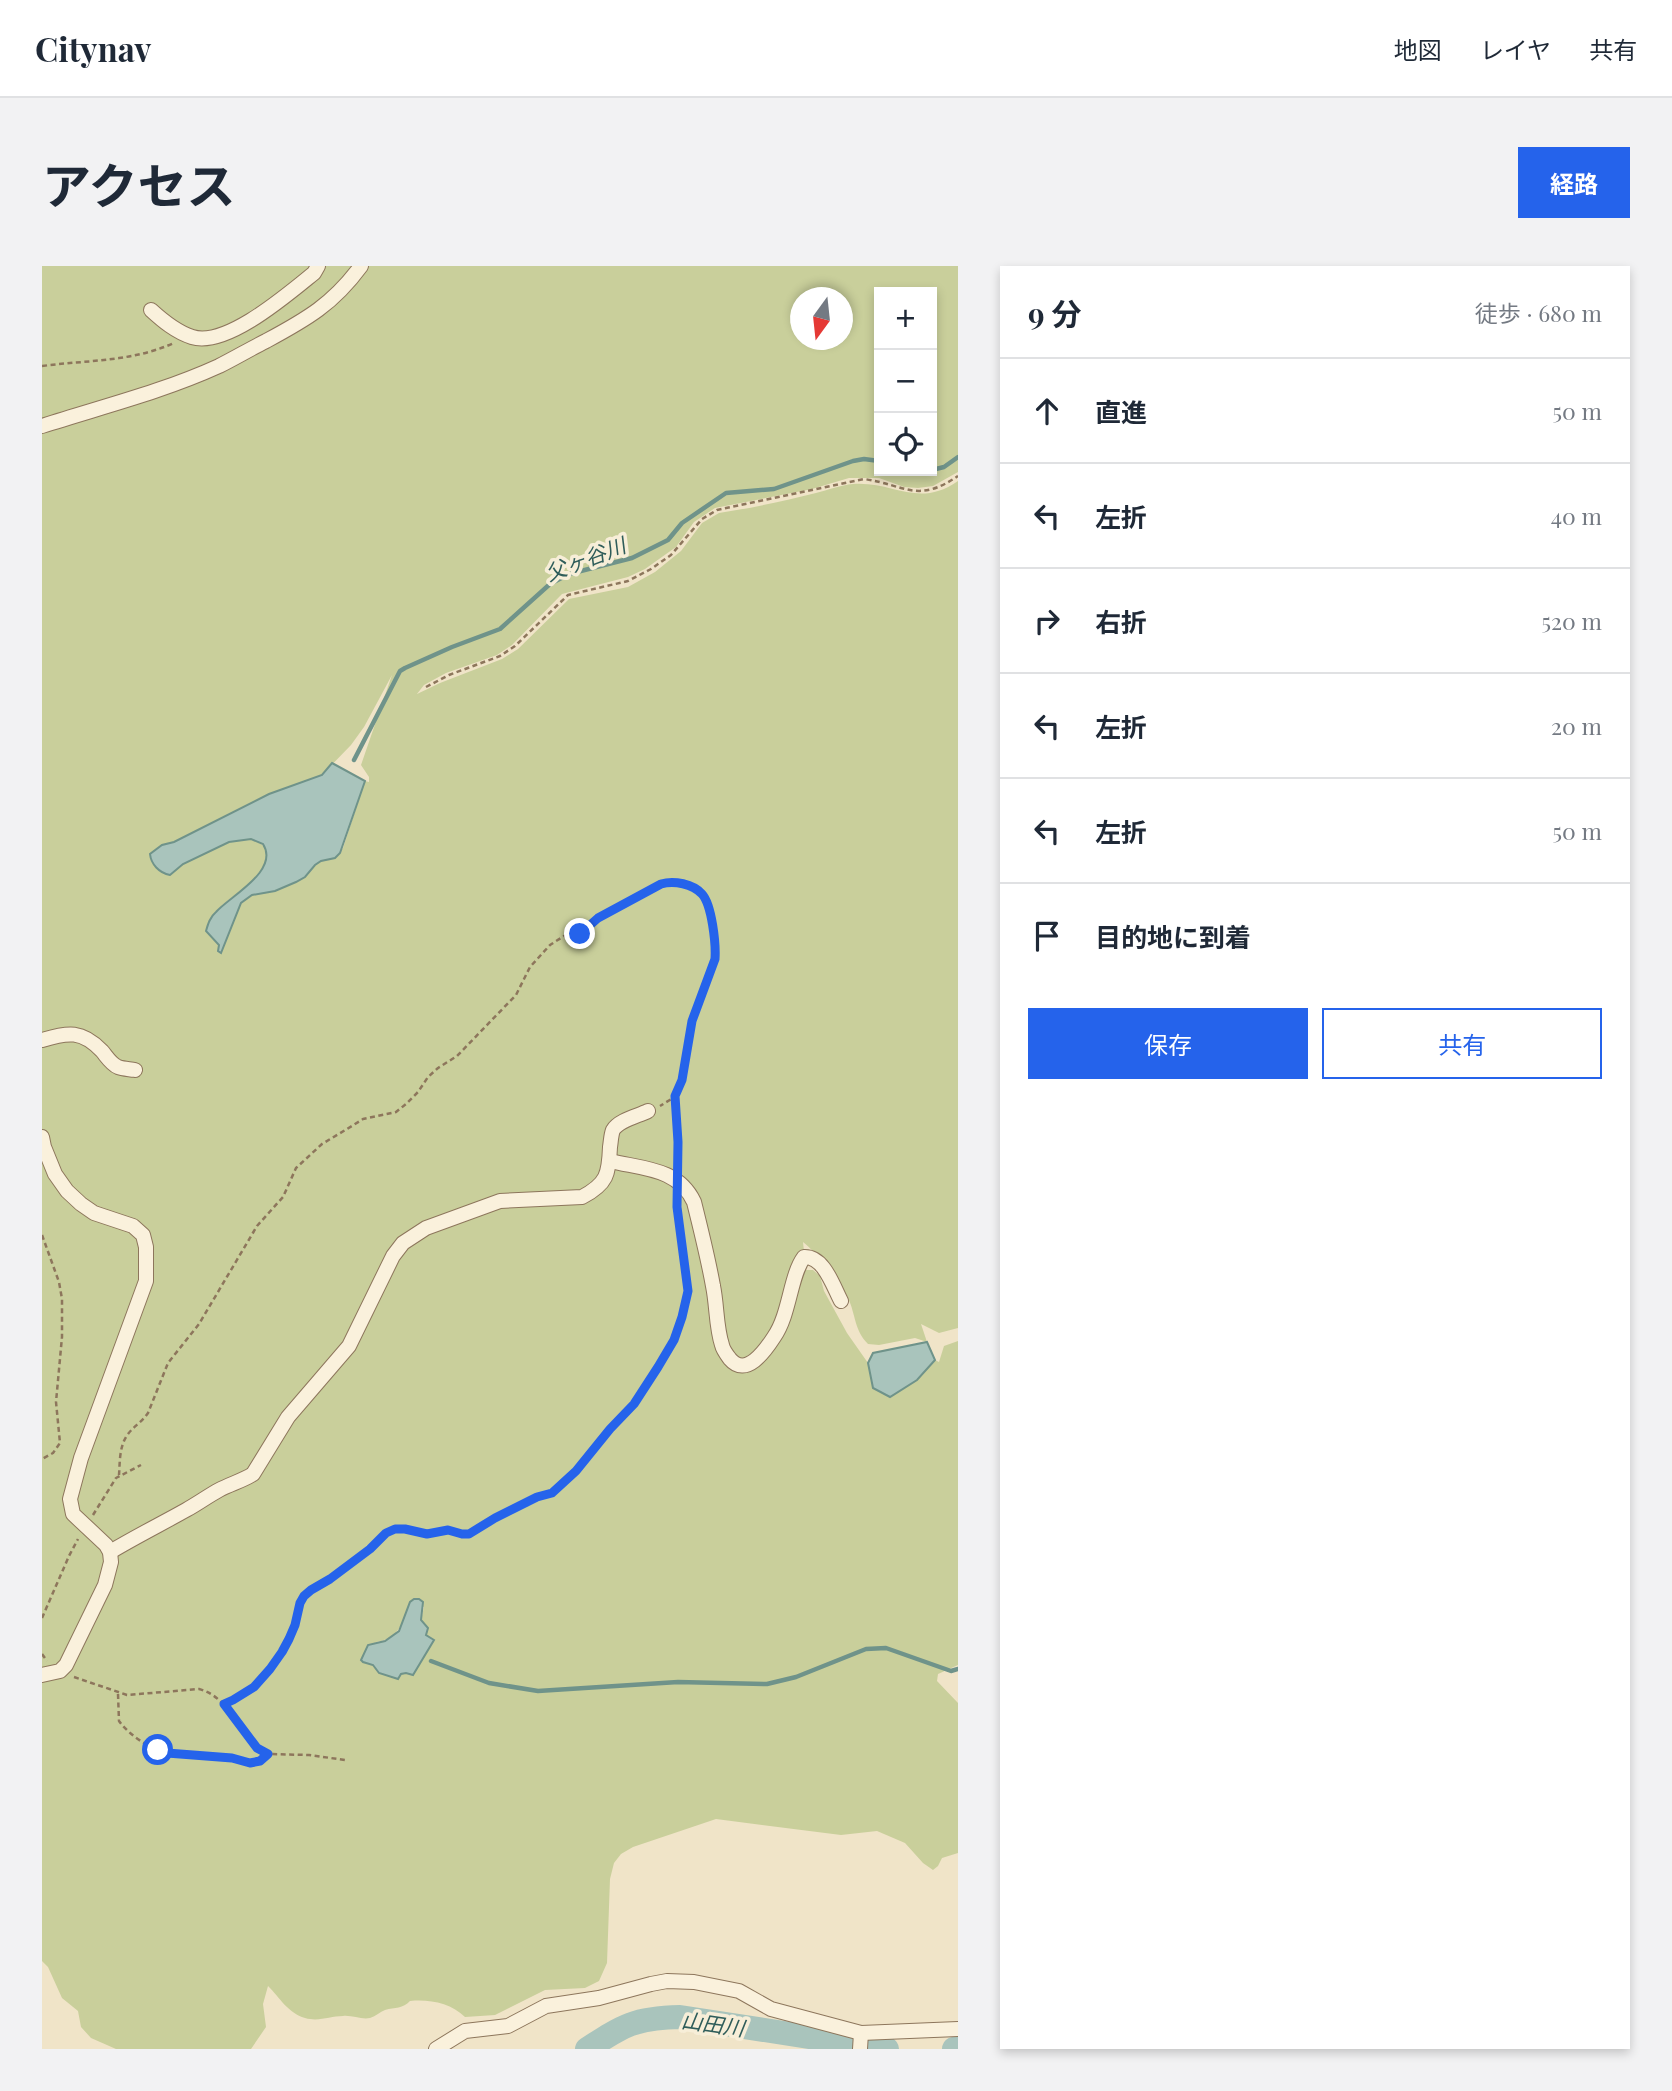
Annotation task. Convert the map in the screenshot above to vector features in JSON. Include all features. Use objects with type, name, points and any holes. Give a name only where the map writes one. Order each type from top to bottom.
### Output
[{"type":"street","points":[[150,310],[178,331],[190,336],[211,338],[266,312],[314,274],[318,266]]},
{"type":"street","points":[[42,426],[219,366],[329,303],[361,266]]},
{"type":"street","points":[[42,1040],[63,1034],[83,1036],[92,1040],[118,1067],[135,1070]]},
{"type":"street","points":[[110,1552],[138,1534],[253,1474],[288,1417],[349,1346],[393,1256],[403,1243],[412,1236],[458,1215],[500,1201],[582,1196],[601,1185],[607,1175],[614,1129],[648,1111]]},
{"type":"street","points":[[42,1137],[55,1174],[67,1191],[94,1213],[133,1226],[143,1235],[146,1247],[146,1281],[81,1458],[70,1499],[73,1514],[106,1545],[111,1562],[105,1585],[66,1665],[60,1671],[42,1675]]},
{"type":"street","points":[[610,1161],[658,1172],[677,1180],[689,1191],[694,1202],[713,1288],[722,1346],[734,1363],[741,1367],[754,1362],[774,1337],[783,1320],[804,1257],[810,1256],[825,1270],[841,1301]]},
{"type":"street","points":[[436,2049],[465,2031],[508,2026],[546,2006],[599,1998],[667,1981],[694,1982],[740,1991],[771,2009],[860,2041],[958,2029]]},
{"type":"path","points":[[42,366],[151,353],[190,336]]},
{"type":"path","points":[[426,687],[499,656],[515,646],[568,595],[628,581],[651,569],[679,547],[702,519],[717,510],[864,479],[912,491],[924,491],[938,489],[958,476]]},
{"type":"path","points":[[119,1475],[121,1448],[128,1434],[148,1413],[168,1363],[199,1324],[257,1226],[283,1197],[296,1168],[322,1144],[363,1119],[396,1112],[406,1104],[428,1077],[457,1056],[516,995],[530,967],[550,945],[564,936],[574,937],[580,934],[598,918],[661,884],[671,881],[702,894],[716,948],[709,977],[692,1021],[682,1080],[675,1096],[679,1233],[688,1291],[674,1340],[634,1404],[576,1471],[552,1493],[537,1497],[469,1534],[448,1530],[427,1534],[405,1529],[386,1533],[370,1549],[304,1596],[289,1639],[270,1669],[254,1687],[224,1704]]},
{"type":"path","points":[[648,1111],[675,1096]]},
{"type":"path","points":[[42,1235],[60,1282],[63,1317],[56,1402],[60,1443],[54,1452],[42,1459]]},
{"type":"path","points":[[42,1654],[60,1671],[118,1694],[138,1696],[199,1689],[217,1696],[257,1748],[268,1754],[309,1755],[345,1760]]},
{"type":"path","points":[[118,1694],[119,1721],[143,1742],[158,1750],[232,1758],[250,1763],[260,1761],[268,1754]]},
{"type":"green space","points":[[42,266],[958,266],[958,472],[933,486],[904,487],[879,478],[849,478],[812,489],[715,508],[694,522],[676,547],[645,569],[628,577],[562,594],[512,645],[497,655],[446,673],[424,685],[417,694],[502,659],[518,649],[569,599],[628,587],[655,572],[681,551],[702,523],[719,513],[780,502],[848,485],[868,484],[906,492],[930,493],[958,481],[958,1328],[939,1333],[921,1324],[927,1342],[915,1338],[879,1345],[868,1344],[858,1328],[845,1292],[821,1260],[803,1242],[806,1270],[813,1270],[820,1276],[824,1291],[847,1333],[868,1363],[873,1388],[917,1380],[935,1360],[939,1362],[944,1346],[958,1341],[958,1665],[938,1674],[937,1681],[958,1703],[958,1853],[942,1858],[933,1870],[905,1843],[877,1831],[841,1835],[716,1819],[633,1847],[621,1854],[614,1863],[610,1879],[607,1963],[599,1981],[585,1988],[545,1990],[495,2015],[465,2017],[446,2005],[432,2001],[410,2001],[402,2007],[385,2010],[370,2018],[338,2016],[315,2019],[294,2013],[268,1986],[263,2004],[266,2027],[251,2049],[116,2049],[91,2038],[81,2027],[78,2011],[62,1998],[48,1967],[42,1961]],"holes":[[[392,675],[361,765],[369,777],[369,782],[365,781],[343,848],[335,858],[321,861],[296,882],[275,891],[251,895],[241,903],[219,945],[206,931],[211,918],[223,904],[256,877],[262,869],[266,849],[258,842],[237,840],[183,864],[162,845],[174,842],[269,794],[322,775],[364,727]],[[410,1602],[424,1607],[421,1620],[426,1635],[406,1672],[398,1678],[379,1673],[373,1665],[363,1662],[376,1642],[390,1637],[399,1628]]]},
{"type":"water","points":[[332,763],[365,781],[340,853],[335,858],[321,861],[296,882],[275,891],[252,895],[241,903],[221,953],[218,951],[219,945],[206,931],[208,923],[214,914],[259,873],[265,864],[263,844],[251,839],[229,842],[183,864],[170,875],[156,867],[150,854],[162,845],[174,842],[269,794],[322,775]]},
{"type":"water","points":[[927,1342],[935,1360],[917,1380],[890,1397],[873,1388],[868,1363],[873,1353]]},
{"type":"water","points":[[414,1599],[423,1602],[421,1620],[428,1628],[426,1635],[434,1640],[413,1675],[401,1674],[398,1679],[379,1673],[373,1665],[361,1660],[368,1645],[385,1641],[399,1631],[410,1602]]},
{"type":"waterway","name":"父ヶ谷川","points":[[937,469],[958,457]]},
{"type":"waterway","name":"父ヶ谷川","points":[[354,760],[400,671],[500,629],[550,584],[569,574],[632,558],[668,540],[682,523],[726,493],[774,489],[853,461],[874,460]]},
{"type":"waterway","points":[[431,1661],[489,1683],[538,1691],[678,1682],[767,1684],[796,1677],[866,1649],[886,1648],[951,1671],[958,1669]]},
{"type":"waterway","name":"山田川","points":[[587,2049],[630,2024],[680,2017],[887,2049]]},
{"type":"waterway","name":"山田川","points":[[954,2049],[958,2048]]},
{"type":"route","points":[[158,1750],[232,1758],[244,1763],[260,1761],[268,1754],[257,1748],[224,1704],[254,1687],[270,1669],[289,1639],[304,1596],[370,1549],[386,1533],[395,1529],[427,1534],[440,1530],[469,1534],[537,1497],[552,1493],[576,1471],[634,1404],[674,1340],[688,1291],[676,1195],[678,1142],[675,1096],[682,1080],[692,1021],[715,959],[716,948],[706,902],[702,894],[671,881],[598,918],[580,934]]}]
